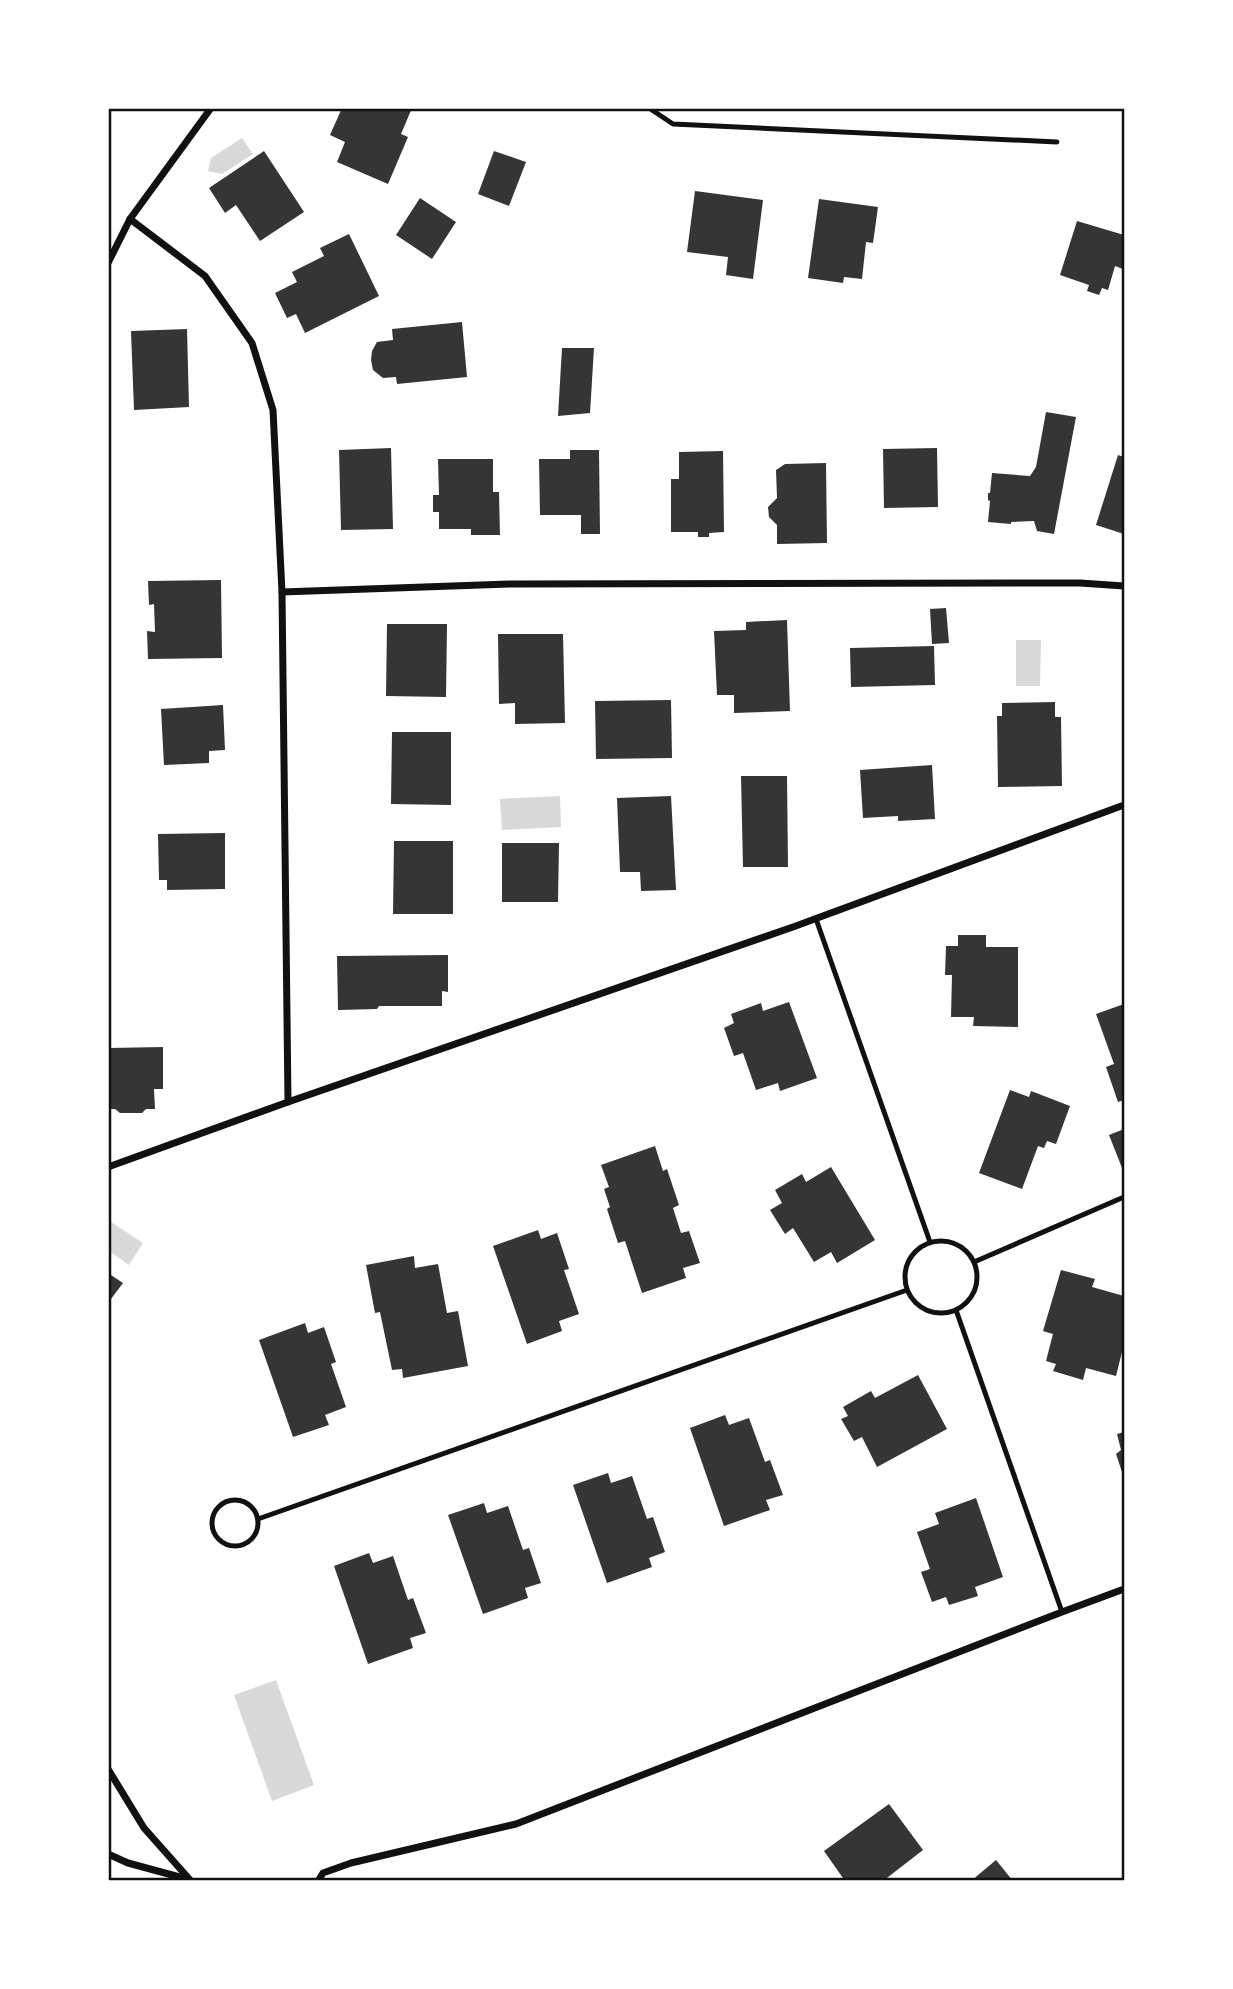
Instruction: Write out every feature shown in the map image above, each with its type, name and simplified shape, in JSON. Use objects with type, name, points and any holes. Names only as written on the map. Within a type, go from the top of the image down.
[{"type":"street","points":[[108,263],[130,219],[211,108]]},
{"type":"street","points":[[130,219],[205,276],[252,343],[273,410],[282,592],[289,1102]]},
{"type":"street","points":[[282,592],[523,583],[1080,583],[1125,586]]},
{"type":"street","points":[[108,1167],[816,919],[1125,805]]},
{"type":"street","points":[[318,1881],[323,1874],[351,1863],[516,1824],[1125,1589]]},
{"type":"street","points":[[108,1769],[144,1828],[189,1880]]},
{"type":"street","points":[[108,1854],[128,1863],[189,1880]]},
{"type":"lane","points":[[649,108],[673,124],[1057,142]]},
{"type":"lane","points":[[816,919],[930,1242]]},
{"type":"lane","points":[[974,1262],[1125,1197]]},
{"type":"lane","points":[[942,1240],[954,1243],[965,1249],[974,1262],[977,1270],[973,1293],[966,1303],[956,1310],[932,1313],[912,1300],[907,1290],[906,1266],[911,1255],[920,1247],[942,1240]]},
{"type":"lane","points":[[258,1519],[907,1290]]},
{"type":"lane","points":[[956,1310],[1062,1612]]},
{"type":"lane","points":[[236,1500],[250,1505],[258,1519],[258,1528],[250,1541],[237,1547],[229,1546],[217,1538],[212,1524],[216,1510],[228,1501],[236,1500]]},
{"type":"shaded area","points":[[242,138],[253,154],[222,174],[208,171],[211,158]]},
{"type":"shaded area","points":[[1016,640],[1041,640],[1040,686],[1016,686]]},
{"type":"shaded area","points":[[560,796],[561,827],[502,830],[500,799]]},
{"type":"shaded area","points":[[108,1220],[143,1243],[129,1265],[109,1251]]},
{"type":"shaded area","points":[[276,1680],[314,1785],[272,1801],[234,1695]]},
{"type":"building","points":[[342,108],[412,108],[401,134],[408,137],[388,184],[337,162],[345,142],[330,135]]},
{"type":"building","points":[[264,151],[304,212],[260,241],[236,205],[225,213],[209,188]]},
{"type":"building","points":[[494,151],[526,162],[509,206],[478,194]]},
{"type":"building","points":[[695,191],[763,200],[753,279],[726,275],[728,257],[687,252]]},
{"type":"building","points":[[420,198],[456,222],[432,259],[396,235]]},
{"type":"building","points":[[819,199],[878,207],[873,243],[866,242],[862,279],[844,277],[843,283],[808,278]]},
{"type":"building","points":[[1077,221],[1124,235],[1123,269],[1115,266],[1108,290],[1102,288],[1099,295],[1087,291],[1089,285],[1060,275]]},
{"type":"building","points":[[349,234],[379,296],[305,333],[296,314],[287,318],[275,293],[297,282],[292,272],[324,256],[320,248]]},
{"type":"building","points":[[462,322],[467,377],[397,384],[396,377],[383,378],[373,370],[372,351],[377,342],[393,340],[392,329]]},
{"type":"building","points":[[187,329],[189,407],[134,410],[131,331]]},
{"type":"building","points":[[562,348],[594,348],[590,413],[558,416]]},
{"type":"building","points":[[1046,412],[1076,417],[1054,534],[1037,531],[1034,521],[1011,524],[988,522],[988,493],[992,473],[1030,476],[1036,467]]},
{"type":"building","points":[[391,448],[393,529],[341,530],[339,450]]},
{"type":"building","points":[[937,448],[938,507],[884,508],[883,449]]},
{"type":"building","points":[[570,450],[599,450],[600,534],[581,534],[581,515],[540,515],[539,459],[570,459]]},
{"type":"building","points":[[723,451],[724,532],[698,537],[698,532],[671,532],[671,479],[679,479],[679,452]]},
{"type":"building","points":[[1118,455],[1124,457],[1124,534],[1096,525]]},
{"type":"building","points":[[438,459],[493,459],[493,492],[499,492],[500,535],[471,535],[471,529],[439,529],[439,512],[433,512],[433,495],[439,495]]},
{"type":"building","points":[[826,463],[827,543],[777,544],[777,525],[769,517],[768,507],[777,498],[776,470],[785,464]]},
{"type":"building","points":[[221,580],[222,658],[148,659],[147,631],[155,632],[154,604],[149,605],[148,581]]},
{"type":"building","points":[[946,608],[949,643],[932,644],[930,609]]},
{"type":"building","points":[[787,620],[790,711],[734,713],[734,695],[717,695],[714,631],[746,630],[746,622]]},
{"type":"building","points":[[387,624],[447,624],[446,697],[386,696]]},
{"type":"building","points":[[498,634],[563,634],[565,723],[515,724],[515,703],[499,704]]},
{"type":"building","points":[[934,646],[935,685],[851,687],[850,648]]},
{"type":"building","points":[[671,700],[672,758],[596,759],[595,701]]},
{"type":"building","points":[[1055,702],[1055,717],[1061,717],[1062,786],[998,787],[997,716],[1002,716],[1002,703]]},
{"type":"building","points":[[223,705],[225,750],[209,751],[209,763],[164,765],[161,709]]},
{"type":"building","points":[[392,732],[451,732],[451,805],[391,804]]},
{"type":"building","points":[[932,765],[935,819],[898,821],[898,816],[863,818],[860,770]]},
{"type":"building","points":[[741,776],[787,776],[788,867],[743,867]]},
{"type":"building","points":[[671,796],[676,890],[641,891],[640,872],[620,872],[617,798]]},
{"type":"building","points":[[225,833],[225,889],[167,890],[167,880],[159,880],[158,834]]},
{"type":"building","points":[[394,841],[453,841],[453,914],[393,914]]},
{"type":"building","points":[[502,843],[559,843],[558,902],[502,902]]},
{"type":"building","points":[[958,935],[986,935],[986,947],[1018,947],[1018,1027],[973,1026],[974,1017],[951,1017],[952,975],[945,975],[946,946],[958,946]]},
{"type":"building","points":[[448,955],[448,992],[442,991],[442,1006],[379,1006],[377,1009],[338,1010],[337,956]]},
{"type":"building","points":[[789,1002],[817,1078],[780,1091],[778,1083],[756,1090],[743,1053],[734,1056],[724,1028],[734,1023],[731,1014],[761,1003],[763,1011]]},
{"type":"building","points":[[1124,1004],[1124,1100],[1118,1102],[1106,1067],[1114,1064],[1096,1014]]},
{"type":"building","points":[[163,1047],[163,1089],[154,1089],[155,1109],[146,1109],[142,1113],[120,1113],[115,1109],[108,1109],[108,1048]]},
{"type":"building","points":[[1010,1090],[1029,1097],[1031,1091],[1070,1106],[1056,1144],[1047,1141],[1044,1148],[1038,1146],[1022,1189],[979,1173]]},
{"type":"building","points":[[1124,1129],[1124,1167],[1122,1168],[1109,1135]]},
{"type":"building","points":[[655,1146],[663,1171],[667,1169],[679,1205],[673,1208],[681,1233],[689,1231],[700,1263],[683,1268],[686,1278],[642,1293],[625,1241],[618,1243],[607,1209],[610,1207],[604,1189],[609,1187],[601,1165]]},
{"type":"building","points":[[831,1167],[875,1240],[837,1263],[831,1252],[814,1262],[793,1228],[785,1234],[770,1210],[782,1203],[775,1190],[802,1174],[806,1182]]},
{"type":"building","points":[[538,1230],[541,1239],[557,1233],[569,1269],[564,1270],[579,1314],[559,1321],[562,1331],[527,1344],[493,1246]]},
{"type":"building","points":[[414,1256],[415,1268],[438,1264],[447,1313],[458,1311],[468,1366],[403,1378],[402,1369],[392,1370],[380,1312],[375,1313],[366,1265]]},
{"type":"building","points":[[1061,1270],[1095,1279],[1092,1287],[1124,1296],[1124,1344],[1116,1376],[1086,1368],[1083,1380],[1053,1371],[1056,1364],[1046,1361],[1053,1334],[1043,1331]]},
{"type":"building","points":[[108,1273],[123,1283],[108,1303]]},
{"type":"building","points":[[305,1323],[308,1333],[324,1327],[336,1362],[331,1364],[346,1407],[325,1415],[329,1425],[293,1437],[259,1340]]},
{"type":"building","points":[[918,1375],[947,1429],[877,1467],[862,1437],[854,1441],[841,1419],[848,1416],[843,1407],[871,1391],[875,1398]]},
{"type":"building","points":[[725,1415],[729,1425],[749,1418],[765,1462],[770,1460],[783,1495],[766,1500],[770,1510],[724,1526],[690,1428]]},
{"type":"building","points":[[1124,1432],[1124,1478],[1116,1454],[1121,1450],[1117,1434]]},
{"type":"building","points":[[608,1473],[611,1483],[632,1476],[647,1519],[653,1517],[665,1552],[649,1558],[652,1567],[607,1583],[573,1485]]},
{"type":"building","points":[[976,1498],[1003,1577],[975,1587],[978,1596],[949,1605],[946,1597],[932,1602],[921,1572],[930,1569],[917,1532],[939,1524],[935,1513]]},
{"type":"building","points":[[484,1503],[487,1513],[508,1506],[523,1550],[529,1548],[541,1583],[525,1588],[528,1598],[483,1614],[448,1515]]},
{"type":"building","points":[[369,1553],[373,1563],[393,1556],[408,1600],[413,1598],[426,1633],[410,1638],[413,1648],[368,1664],[334,1566]]},
{"type":"building","points":[[889,1804],[923,1850],[883,1881],[845,1881],[824,1851]]},
{"type":"building","points":[[996,1860],[1013,1881],[971,1881]]}]
